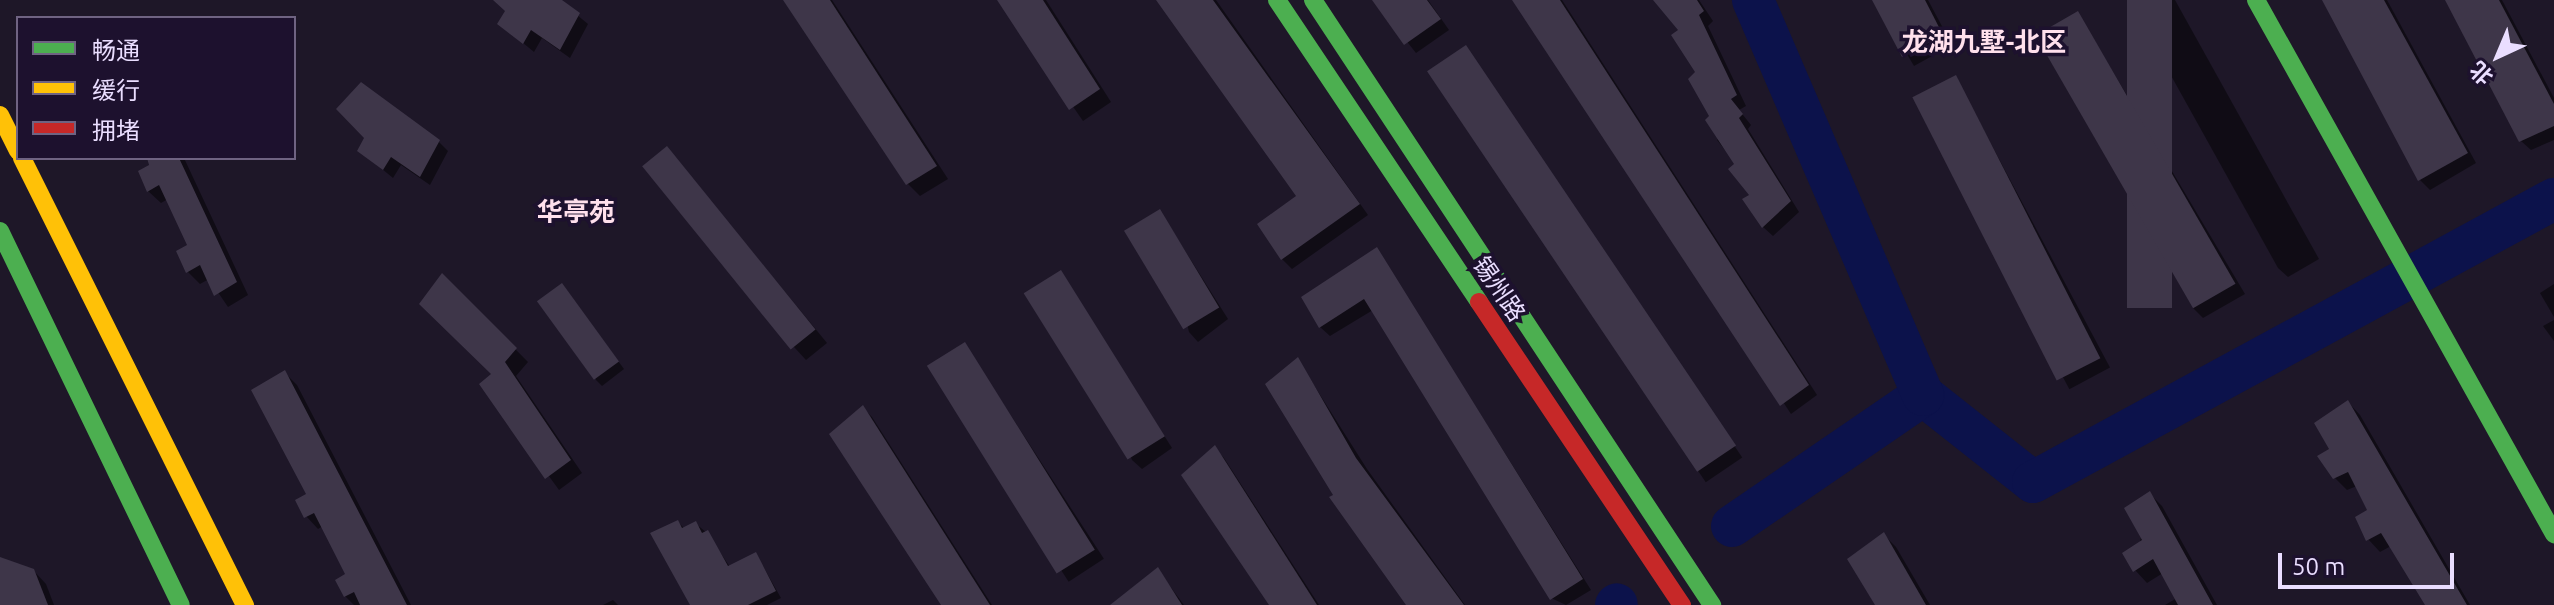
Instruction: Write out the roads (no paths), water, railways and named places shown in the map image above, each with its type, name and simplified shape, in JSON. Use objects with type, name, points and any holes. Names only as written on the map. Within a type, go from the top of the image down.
[{"type":"street","name":"锡州路","points":[[1277,0],[1682,605]]},
{"type":"street","name":"锡州路","points":[[1313,0],[1712,605]]},
{"type":"street","points":[[2256,0],[2554,534]]},
{"type":"street","points":[[0,115],[16,147]]},
{"type":"street","points":[[23,160],[245,605]]},
{"type":"street","points":[[0,231],[181,605]]},
{"type":"waterway","points":[[1732,526],[1923,395],[1753,0]]},
{"type":"waterway","points":[[1923,395],[2033,482],[2554,199]]},
{"type":"district","name":"龙湖九墅-北区","points":[[1984,42]]},
{"type":"district","name":"华亭苑","points":[[576,212]]}]
